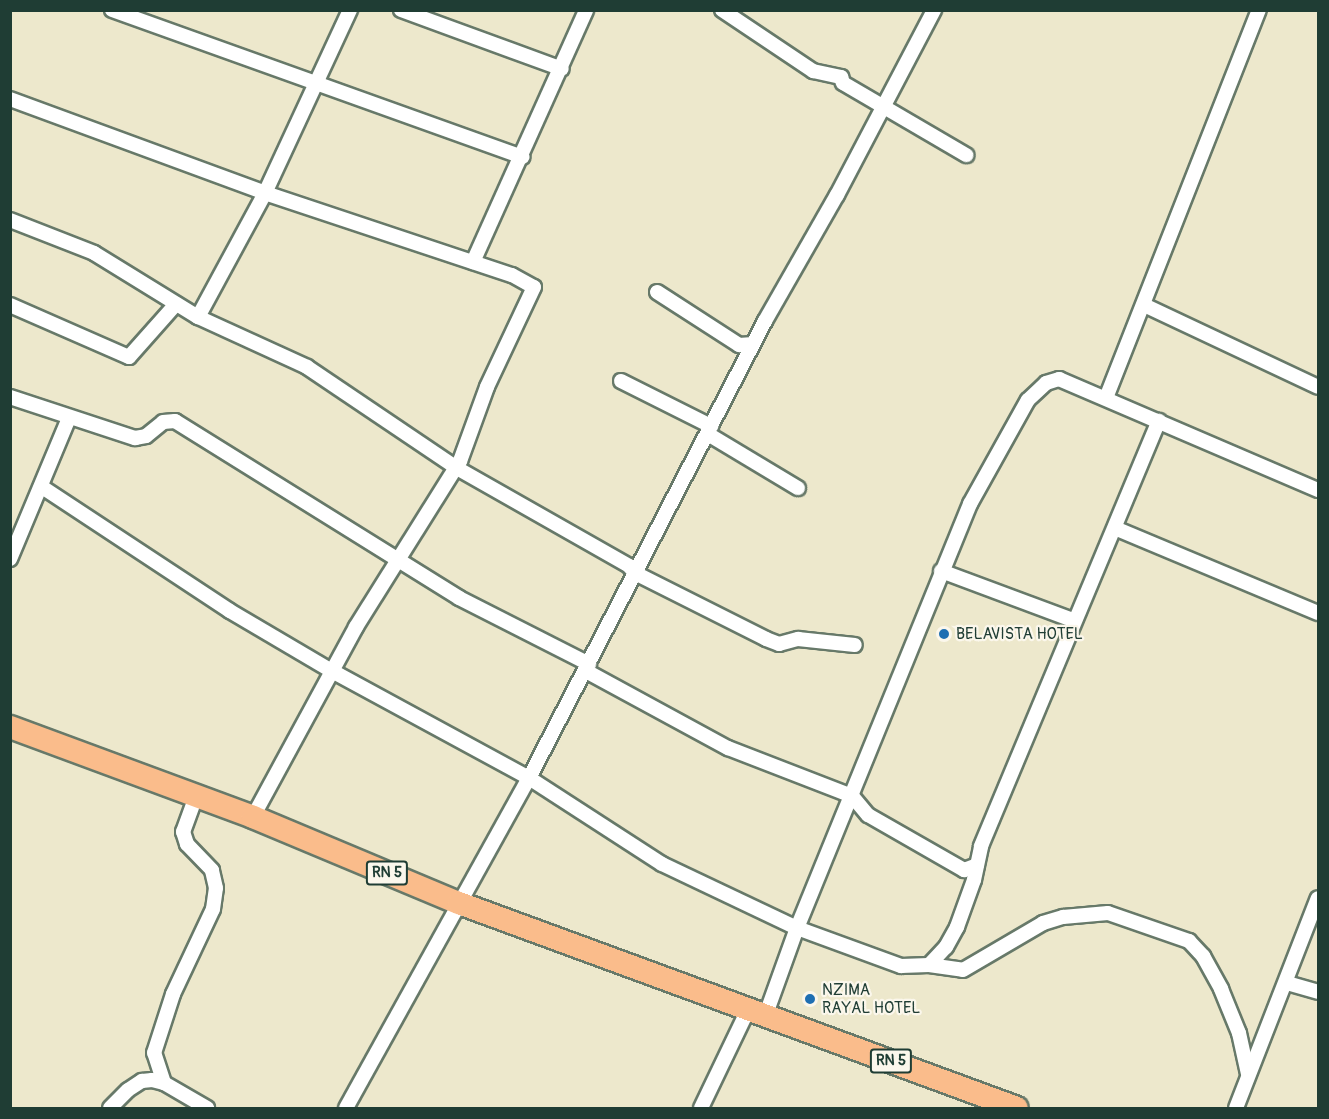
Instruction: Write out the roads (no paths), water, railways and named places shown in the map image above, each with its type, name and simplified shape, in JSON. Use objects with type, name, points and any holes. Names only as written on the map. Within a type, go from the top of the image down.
[{"type":"main road","name":"RN 5","points":[[10,727],[253,817],[459,903],[1017,1108]]},
{"type":"street","points":[[112,10],[523,157]]},
{"type":"street","points":[[198,317],[264,193],[350,10]]},
{"type":"street","points":[[401,10],[562,69]]},
{"type":"street","points":[[473,262],[523,157],[586,10]]},
{"type":"street","points":[[722,10],[813,71],[841,77],[843,83],[966,156]]},
{"type":"street","points":[[346,1108],[529,778],[753,344],[934,10]]},
{"type":"street","points":[[1106,398],[1259,10]]},
{"type":"street","points":[[10,99],[264,193],[512,275],[534,289],[502,354],[467,448],[332,671],[253,817]]},
{"type":"street","points":[[10,220],[94,253],[198,317],[307,367],[455,467],[629,566],[635,573],[772,642],[815,640],[855,645]]},
{"type":"street","points":[[657,292],[739,345],[753,344]]},
{"type":"street","points":[[10,305],[129,357],[176,304]]},
{"type":"street","points":[[1144,305],[1318,387]]},
{"type":"street","points":[[701,1108],[758,1011],[797,928],[970,504],[1028,400],[1046,383],[1059,379],[1318,490]]},
{"type":"street","points":[[621,381],[710,430],[798,488]]},
{"type":"street","points":[[10,396],[69,418],[135,438],[146,436],[163,422],[176,421],[459,598],[587,667],[728,748],[852,796],[868,815],[964,870],[973,885]]},
{"type":"street","points":[[10,559],[69,418]]},
{"type":"street","points":[[929,965],[946,947],[973,885],[981,846],[1073,620],[1117,529],[1159,421]]},
{"type":"street","points":[[42,487],[230,611],[332,671],[529,778],[662,864],[797,928],[901,966],[929,965],[963,970],[971,968],[1044,923],[1063,917],[1108,913],[1189,941],[1203,956],[1239,1033],[1248,1074]]},
{"type":"street","points":[[1117,529],[1318,613]]},
{"type":"street","points":[[941,571],[1073,620]]},
{"type":"street","points":[[110,1108],[142,1081],[173,994],[213,909],[216,888],[212,870],[187,843],[183,832],[196,797]]},
{"type":"street","points":[[838,829],[868,815]]},
{"type":"street","points":[[964,870],[977,865]]},
{"type":"street","points":[[1236,1108],[1287,983],[1318,898]]},
{"type":"street","points":[[1287,983],[1318,992]]},
{"type":"street","points":[[153,1053],[164,1083],[185,1103],[207,1108]]},
{"type":"street","points":[[142,1081],[164,1083]]},
{"type":"place","name":"BELAVISTA HOTEL","points":[[944,634]]},
{"type":"place","name":"NZIMA RAYAL HOTEL","points":[[810,999]]}]
